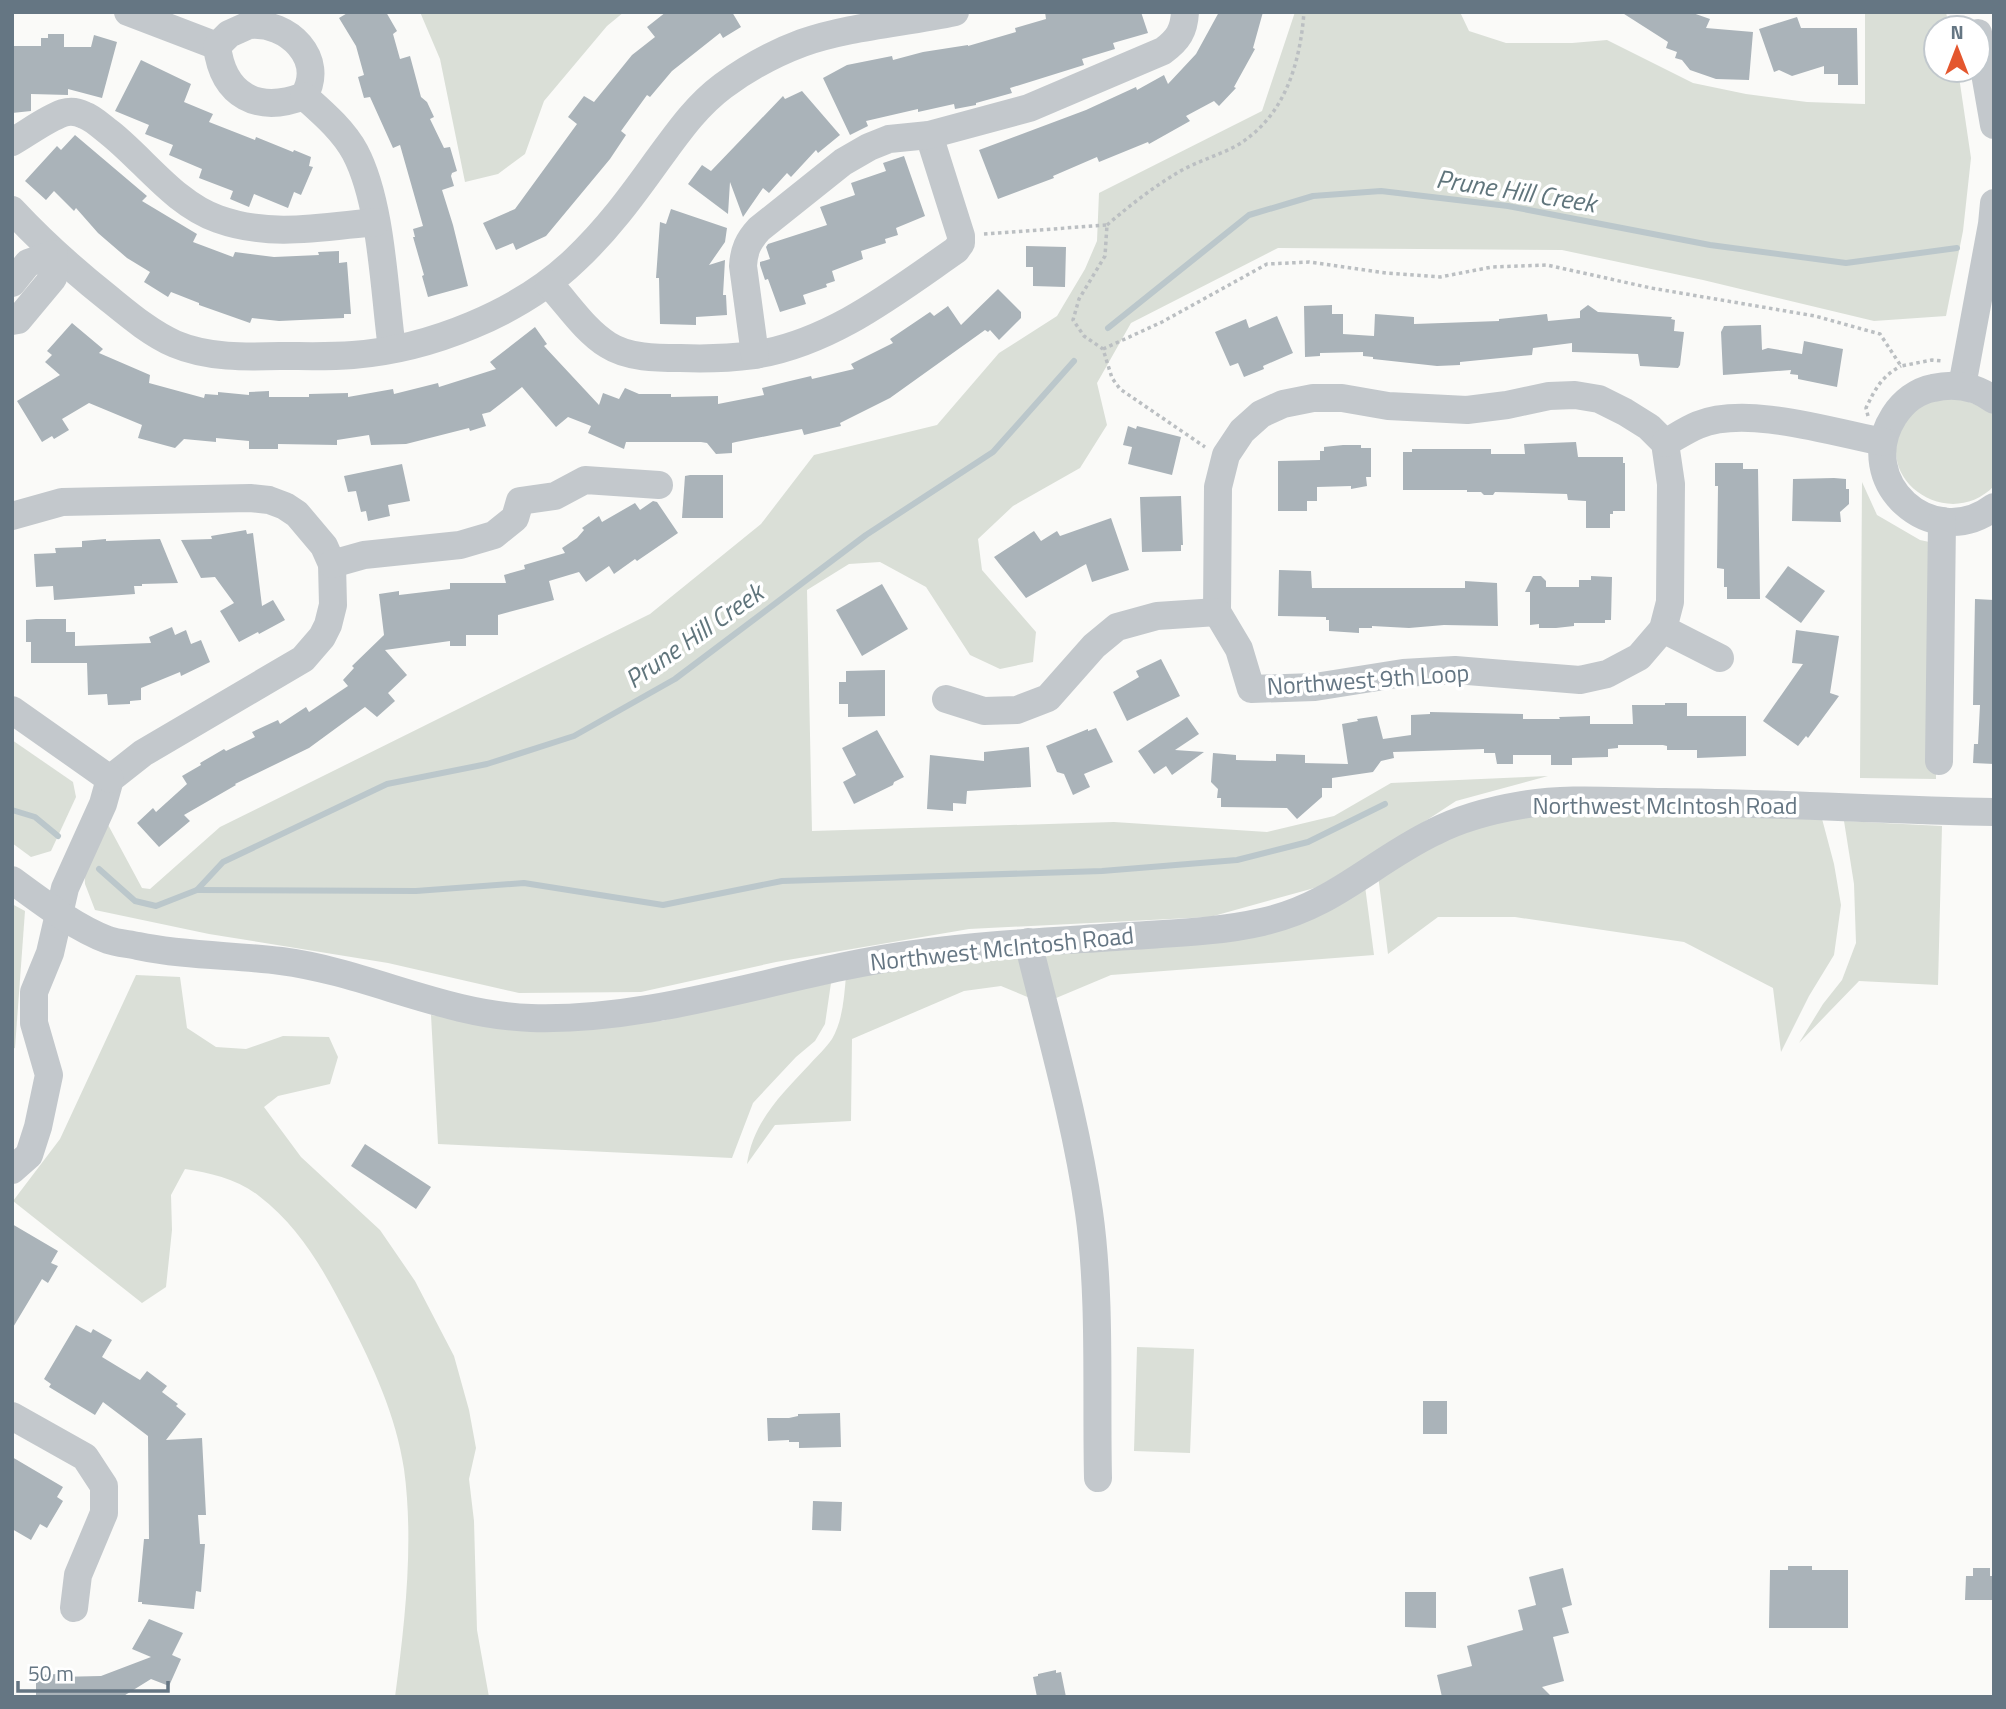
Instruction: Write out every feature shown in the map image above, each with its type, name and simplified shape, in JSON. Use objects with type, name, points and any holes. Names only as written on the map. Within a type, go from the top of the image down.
[{"type":"street","points":[[128,12],[218,46]]},
{"type":"street","points":[[12,210],[54,254],[147,328],[176,345],[244,357],[354,355],[392,349],[448,334],[493,316],[549,284],[599,237],[690,117],[724,85],[775,55],[802,43],[864,28],[955,12]]},
{"type":"street","points":[[755,355],[744,253],[749,240],[759,229],[843,162],[889,139],[929,135],[1030,108],[1163,51],[1181,34],[1185,12]]},
{"type":"street","points":[[249,25],[265,25],[286,33],[299,43],[310,64],[311,80],[304,96],[280,104],[262,103],[246,97],[230,82],[222,68],[218,46],[229,34],[249,25]]},
{"type":"street","points":[[1987,84],[1994,125]]},
{"type":"street","points":[[304,96],[328,117],[354,150],[365,173],[376,222],[392,349]]},
{"type":"street","points":[[12,142],[63,114],[73,112],[86,115],[126,146],[198,210],[218,219],[267,231],[293,232],[376,222]]},
{"type":"street","points":[[549,284],[592,333],[610,346],[633,354],[660,358],[755,355],[811,338],[858,317],[956,250],[961,243],[929,135]]},
{"type":"street","points":[[1994,203],[1965,374],[1978,390],[1994,400]]},
{"type":"street","points":[[12,283],[28,263],[54,254]]},
{"type":"street","points":[[12,321],[18,320],[53,278],[54,254]]},
{"type":"street","points":[[1965,374],[1911,397],[1898,410],[1888,425],[1883,442],[1883,462],[1888,481],[1899,499],[1914,512],[1933,520],[1953,523],[1973,519],[1993,510]]},
{"type":"street","points":[[946,699],[984,711],[1017,710],[1048,698],[1094,646],[1116,627],[1157,616],[1217,612],[1218,487],[1226,455],[1242,431],[1261,414],[1283,404],[1313,398],[1342,398],[1388,405],[1467,410],[1575,394],[1599,399],[1625,412],[1649,427],[1665,443],[1699,425],[1727,418],[1763,418],[1883,442]]},
{"type":"street","name":"Northwest 9th Loop","points":[[1217,612],[1238,649],[1251,689],[1315,687],[1403,673],[1455,670],[1580,680],[1607,674],[1639,657],[1663,629],[1670,602],[1671,484],[1665,443]]},
{"type":"street","points":[[332,564],[364,555],[460,545],[494,535],[515,519],[520,501],[555,496],[585,480],[659,485]]},
{"type":"street","points":[[12,516],[62,502],[250,498],[269,500],[297,514],[324,545],[332,564],[333,605],[322,637],[303,659],[143,753],[110,779],[103,804],[65,888],[50,953],[34,992],[34,1023],[49,1075],[29,1155],[12,1170]]},
{"type":"street","points":[[1939,761],[1942,521]]},
{"type":"street","points":[[1663,629],[1720,659]]},
{"type":"street","points":[[12,710],[110,779]]},
{"type":"street","name":"Northwest McIntosh Road","points":[[12,880],[58,914],[108,939],[167,952],[282,961],[331,970],[480,1013],[532,1018],[638,1010],[889,958],[1028,943],[1194,932],[1262,922],[1302,910],[1337,893],[1436,830],[1465,819],[1528,804],[1573,801],[1704,803],[1994,812]]},
{"type":"street","points":[[1028,943],[1075,1133],[1089,1214],[1095,1291],[1098,1478]]},
{"type":"street","points":[[12,1416],[85,1457],[104,1486],[104,1513],[78,1575],[74,1608]]},
{"type":"path","points":[[961,236],[1107,225],[1135,201],[1178,172],[1236,145],[1264,126],[1283,98],[1302,46],[1304,12]]},
{"type":"path","points":[[1107,225],[1105,256],[1079,299],[1073,320],[1084,336],[1103,349],[1112,379],[1120,389],[1210,450],[1226,455]]},
{"type":"path","points":[[1103,349],[1162,322],[1267,264],[1309,262],[1386,273],[1440,277],[1492,267],[1547,265],[1651,288],[1815,316],[1880,334],[1901,366],[1932,360],[1965,374]]},
{"type":"shaded area","points":[[420,12],[624,12],[607,26],[544,101],[525,154],[498,174],[465,182],[440,59]]},
{"type":"shaded area","points":[[1295,12],[1460,12],[1469,31],[1506,43],[1607,40],[1693,83],[1746,94],[1807,102],[1865,104],[1865,12],[1946,12],[1922,14],[1922,84],[1960,84],[1971,158],[1963,231],[1946,316],[1874,321],[1562,250],[1278,248],[1131,323],[1097,383],[1107,425],[1080,468],[1013,506],[978,539],[982,570],[1036,632],[1033,662],[1000,669],[970,655],[926,587],[880,562],[849,564],[807,590],[812,831],[1114,822],[1267,832],[1334,816],[1391,783],[1548,776],[1456,801],[1318,887],[1210,917],[969,929],[776,962],[641,992],[519,993],[388,963],[209,934],[95,910],[85,884],[84,868],[106,821],[142,888],[150,889],[220,827],[650,614],[761,524],[814,455],[937,425],[999,353],[1057,316],[1085,269],[1097,241],[1099,193],[1262,111]]},
{"type":"shaded area","points":[[1950,395],[1994,414],[1994,486],[1975,499],[1955,504],[1935,501],[1918,492],[1905,479],[1897,462],[1897,442],[1914,410],[1922,404]]},
{"type":"shaded area","points":[[1862,482],[1877,515],[1920,540],[1934,543],[1936,779],[1860,778]]},
{"type":"shaded area","points":[[12,740],[73,782],[76,797],[51,851],[31,857],[12,843]]},
{"type":"shaded area","points":[[1564,811],[1821,815],[1841,905],[1834,955],[1809,996],[1781,1052],[1773,988],[1684,942],[1515,917],[1438,917],[1388,954],[1378,875],[1419,849],[1501,816]]},
{"type":"shaded area","points":[[1844,821],[1942,826],[1938,985],[1859,981],[1799,1043],[1823,1004],[1842,980],[1856,943],[1854,884]]},
{"type":"shaded area","points":[[1365,886],[1374,955],[1111,975],[1049,1001],[1035,949],[1118,944]]},
{"type":"shaded area","points":[[12,904],[25,911],[15,1048],[12,1049]]},
{"type":"shaded area","points":[[1024,949],[1037,1001],[1001,986],[964,991],[852,1039],[851,1121],[775,1125],[747,1164],[755,1134],[770,1109],[836,1032],[844,1000],[846,976]]},
{"type":"shaded area","points":[[136,975],[180,977],[187,1028],[216,1047],[246,1049],[283,1036],[329,1037],[338,1057],[330,1084],[278,1096],[264,1107],[301,1157],[380,1230],[415,1281],[454,1356],[476,1448],[469,1479],[474,1521],[477,1630],[489,1697],[395,1697],[405,1611],[408,1554],[407,1497],[400,1449],[367,1355],[321,1269],[288,1223],[259,1196],[242,1185],[185,1169],[171,1195],[172,1230],[166,1287],[142,1303],[13,1201],[60,1139]]},
{"type":"shaded area","points":[[831,983],[825,1024],[815,1041],[796,1057],[753,1103],[732,1158],[438,1144],[431,1015],[485,1023],[662,1021],[702,1009]]},
{"type":"shaded area","points":[[1137,1347],[1194,1349],[1190,1453],[1134,1451]]},
{"type":"building","points":[[349,12],[386,12],[397,31],[393,34],[400,59],[410,56],[421,97],[427,102],[434,117],[430,119],[444,148],[450,147],[457,171],[451,176],[454,186],[442,190],[468,286],[428,297],[413,237],[413,229],[423,226],[400,145],[393,148],[370,97],[364,98],[358,77],[364,75],[356,46],[339,18]]},
{"type":"building","points":[[666,12],[732,12],[741,27],[723,38],[720,33],[672,71],[650,97],[647,95],[621,131],[626,135],[610,159],[546,236],[516,250],[513,243],[496,250],[483,223],[515,209],[577,124],[568,117],[584,96],[594,102],[632,55],[655,37],[647,27]]},
{"type":"building","points":[[1045,12],[1141,12],[1148,33],[1113,43],[1115,49],[1082,59],[1084,65],[1010,88],[1012,93],[976,105],[955,109],[954,104],[918,112],[918,109],[866,121],[868,126],[850,135],[823,78],[847,65],[892,56],[893,60],[923,52],[968,46],[1016,32],[1015,28],[1046,19]]},
{"type":"building","points":[[1219,12],[1263,12],[1253,48],[1255,49],[1234,87],[1236,88],[1219,106],[1214,101],[1186,116],[1190,121],[1149,144],[1148,142],[1099,162],[1097,157],[1053,176],[1054,178],[998,199],[979,150],[1086,110],[1136,87],[1137,90],[1164,75],[1168,84],[1196,54]]},
{"type":"building","points":[[1621,12],[1690,12],[1710,19],[1706,28],[1753,32],[1749,80],[1716,79],[1690,70],[1682,60],[1675,58],[1677,52],[1666,48],[1668,42]]},
{"type":"building","points":[[1797,17],[1801,28],[1857,28],[1858,85],[1838,85],[1838,74],[1824,74],[1824,66],[1792,76],[1779,70],[1774,72],[1759,29]]},
{"type":"building","points":[[48,34],[64,34],[64,47],[91,47],[94,35],[117,42],[102,98],[68,89],[68,95],[31,94],[31,111],[12,113],[12,46],[41,46],[41,38],[48,38]]},
{"type":"building","points":[[141,60],[191,84],[184,102],[213,114],[209,122],[311,157],[309,166],[313,167],[301,195],[294,192],[288,208],[254,194],[249,207],[230,199],[233,191],[199,178],[202,169],[169,155],[173,145],[145,134],[149,125],[115,111]]},
{"type":"building","points":[[802,91],[840,135],[818,153],[816,150],[791,177],[787,173],[769,193],[763,188],[743,217],[730,182],[728,214],[688,184],[702,165],[711,171],[783,96],[785,99]]},
{"type":"building","points":[[75,135],[147,196],[142,201],[197,234],[193,242],[233,257],[235,252],[274,257],[319,255],[318,252],[339,251],[339,263],[347,262],[351,314],[344,314],[344,318],[279,321],[252,318],[250,323],[171,292],[168,297],[144,282],[150,272],[127,258],[98,233],[76,208],[74,211],[54,191],[46,200],[25,181],[57,146],[61,150]]},
{"type":"building","points":[[904,156],[925,216],[896,228],[898,235],[885,239],[886,243],[861,251],[863,259],[832,271],[835,281],[826,284],[827,287],[803,295],[806,304],[780,312],[760,265],[760,262],[770,259],[766,247],[768,244],[827,225],[820,207],[855,195],[851,183],[886,171],[883,163]]},
{"type":"building","points":[[671,209],[727,228],[725,242],[709,265],[725,260],[723,295],[726,295],[727,315],[696,317],[696,325],[660,324],[659,278],[656,278],[660,222],[666,224]]},
{"type":"building","points":[[1026,246],[1066,247],[1065,287],[1033,286],[1033,267],[1026,267]]},
{"type":"building","points":[[998,289],[1021,312],[1021,318],[999,340],[990,330],[985,330],[890,398],[840,423],[841,426],[804,435],[802,429],[736,442],[732,443],[732,453],[716,454],[707,443],[701,442],[626,442],[624,449],[588,433],[591,426],[568,417],[556,427],[522,387],[490,412],[482,414],[486,426],[470,431],[469,428],[406,444],[371,445],[369,435],[337,440],[337,445],[278,444],[278,449],[249,449],[249,441],[216,438],[216,442],[184,439],[175,448],[138,438],[142,425],[89,403],[62,419],[69,430],[54,439],[52,436],[42,442],[17,401],[60,375],[45,362],[52,355],[47,351],[72,323],[103,349],[99,353],[150,375],[149,383],[204,398],[205,394],[218,395],[218,392],[249,395],[249,392],[269,391],[269,397],[348,393],[348,397],[393,389],[394,394],[438,383],[439,387],[496,369],[490,362],[535,327],[547,344],[544,346],[599,405],[603,393],[619,399],[625,388],[639,394],[671,394],[671,397],[718,396],[718,404],[764,395],[762,388],[854,369],[851,364],[893,343],[890,339],[930,312],[934,316],[948,306],[961,325]]},
{"type":"building","points":[[1332,305],[1332,314],[1343,314],[1343,334],[1374,336],[1375,314],[1414,317],[1414,324],[1499,321],[1547,314],[1548,321],[1580,318],[1580,311],[1588,305],[1598,312],[1672,317],[1671,319],[1675,320],[1674,331],[1684,332],[1680,365],[1678,368],[1640,366],[1638,354],[1572,352],[1572,343],[1533,348],[1532,355],[1460,362],[1460,365],[1437,366],[1373,359],[1363,356],[1363,352],[1320,353],[1320,356],[1305,357],[1304,306]]},
{"type":"building","points":[[1277,316],[1293,353],[1244,377],[1238,363],[1230,366],[1215,332],[1246,319],[1249,328]]},
{"type":"building","points":[[1761,325],[1762,350],[1768,348],[1802,354],[1804,341],[1843,349],[1837,387],[1798,379],[1798,375],[1790,374],[1791,370],[1723,375],[1721,332],[1724,326]]},
{"type":"building","points":[[1128,426],[1181,437],[1172,475],[1128,464],[1132,447],[1123,445]]},
{"type":"building","points":[[1576,442],[1578,457],[1623,457],[1625,511],[1613,511],[1613,514],[1610,514],[1610,528],[1586,528],[1586,501],[1568,500],[1567,494],[1495,492],[1493,495],[1484,495],[1467,490],[1403,490],[1403,452],[1412,452],[1412,449],[1491,449],[1491,454],[1525,454],[1524,444]]},
{"type":"building","points":[[1343,445],[1371,448],[1371,477],[1366,477],[1367,486],[1351,489],[1351,486],[1317,487],[1317,501],[1307,501],[1307,511],[1278,511],[1278,461],[1320,460],[1320,451],[1324,451],[1324,447]]},
{"type":"building","points":[[1715,463],[1743,463],[1743,469],[1758,469],[1760,599],[1727,599],[1724,569],[1717,568],[1718,486],[1715,486]]},
{"type":"building","points":[[402,464],[410,501],[388,505],[390,516],[368,521],[366,511],[361,512],[356,491],[348,492],[344,476]]},
{"type":"building","points":[[723,475],[723,518],[682,518],[685,476]]},
{"type":"building","points":[[1793,479],[1846,479],[1846,489],[1849,489],[1849,504],[1840,512],[1841,522],[1792,521]]},
{"type":"building","points":[[1181,496],[1181,551],[1142,552],[1140,497]]},
{"type":"building","points":[[653,501],[657,502],[678,533],[637,561],[635,559],[614,574],[609,566],[586,582],[579,572],[549,581],[554,600],[498,615],[498,635],[466,635],[466,646],[450,646],[450,641],[385,650],[407,675],[388,693],[395,701],[377,717],[365,707],[309,748],[235,784],[184,815],[190,821],[159,847],[137,823],[153,808],[156,812],[187,784],[182,776],[201,765],[200,763],[224,749],[226,751],[255,737],[252,732],[278,720],[280,724],[306,707],[309,712],[348,686],[343,680],[354,668],[352,666],[384,635],[379,594],[399,591],[399,595],[450,589],[450,583],[506,583],[504,575],[525,569],[524,565],[565,553],[562,548],[577,538],[584,530],[582,528],[599,516],[602,522],[635,503],[640,510]]},
{"type":"building","points":[[1111,518],[1129,570],[1092,582],[1086,564],[1026,598],[994,557],[1034,531],[1041,541],[1057,531],[1060,536]]},
{"type":"building","points":[[246,530],[247,534],[253,533],[262,606],[273,600],[285,620],[239,642],[220,611],[234,603],[215,577],[201,578],[181,540],[212,539],[211,536]]},
{"type":"building","points":[[160,539],[178,583],[134,586],[135,594],[54,600],[53,586],[36,587],[34,554],[56,553],[55,548],[82,547],[82,541]]},
{"type":"building","points":[[1788,566],[1825,591],[1801,623],[1765,597]]},
{"type":"building","points":[[1279,570],[1311,571],[1312,588],[1465,588],[1465,581],[1497,583],[1498,626],[1372,626],[1359,628],[1359,633],[1329,631],[1329,620],[1326,620],[1326,617],[1278,616]]},
{"type":"building","points":[[1533,576],[1541,576],[1546,581],[1546,587],[1579,587],[1579,580],[1591,580],[1591,576],[1612,577],[1611,620],[1605,620],[1605,623],[1574,623],[1574,626],[1556,628],[1530,625],[1530,592],[1525,592]]},
{"type":"building","points":[[882,584],[908,629],[862,656],[836,610]]},
{"type":"building","points":[[1975,599],[1994,600],[1994,764],[1973,763],[1974,744],[1978,744],[1980,705],[1973,705]]},
{"type":"building","points":[[66,619],[66,632],[75,632],[75,646],[151,643],[149,637],[172,627],[175,635],[186,630],[191,644],[201,640],[210,662],[181,676],[180,672],[141,688],[141,700],[130,701],[130,704],[108,705],[107,694],[88,695],[87,663],[31,663],[31,642],[26,642],[26,620]]},
{"type":"building","points":[[1796,630],[1839,636],[1830,693],[1839,696],[1808,738],[1806,736],[1798,746],[1763,721],[1803,664],[1792,663]]},
{"type":"building","points":[[1161,659],[1180,696],[1127,721],[1113,692],[1139,677],[1136,671]]},
{"type":"building","points":[[885,670],[885,716],[848,717],[848,704],[839,704],[839,682],[846,682],[846,671]]},
{"type":"building","points":[[1687,703],[1687,716],[1746,716],[1746,756],[1697,758],[1697,750],[1667,750],[1667,746],[1663,745],[1618,745],[1618,748],[1608,749],[1608,757],[1572,758],[1572,765],[1551,765],[1551,755],[1513,755],[1513,764],[1497,764],[1495,753],[1484,753],[1484,749],[1393,752],[1394,758],[1381,761],[1373,772],[1332,778],[1332,788],[1322,788],[1322,797],[1297,819],[1287,808],[1221,807],[1221,798],[1217,798],[1218,789],[1211,782],[1213,753],[1236,755],[1236,760],[1276,761],[1276,754],[1305,755],[1305,763],[1348,764],[1342,724],[1358,721],[1357,719],[1377,716],[1383,739],[1411,735],[1411,715],[1430,712],[1523,714],[1523,719],[1590,716],[1590,724],[1633,724],[1632,705]]},
{"type":"building","points":[[1187,717],[1199,734],[1175,750],[1204,752],[1172,775],[1166,766],[1154,774],[1138,751]]},
{"type":"building","points":[[1096,728],[1113,762],[1084,774],[1090,787],[1073,795],[1064,774],[1057,772],[1046,746]]},
{"type":"building","points":[[877,730],[904,777],[854,804],[843,782],[856,775],[842,748]]},
{"type":"building","points":[[1029,747],[1031,787],[967,791],[966,804],[953,803],[953,811],[927,809],[930,755],[984,761],[984,752]]},
{"type":"building","points":[[365,1144],[431,1187],[416,1209],[351,1166]]},
{"type":"building","points":[[12,1224],[58,1251],[51,1263],[58,1266],[48,1283],[42,1279],[12,1329]]},
{"type":"building","points":[[76,1325],[91,1333],[93,1329],[112,1340],[102,1357],[140,1380],[147,1371],[167,1386],[162,1392],[186,1414],[166,1440],[202,1438],[206,1515],[198,1515],[200,1544],[205,1544],[201,1592],[196,1591],[194,1609],[138,1602],[144,1539],[149,1539],[148,1436],[103,1402],[95,1415],[49,1387],[51,1384],[44,1379]]},
{"type":"building","points":[[1423,1401],[1447,1401],[1447,1434],[1423,1434]]},
{"type":"building","points":[[840,1413],[841,1447],[799,1448],[799,1442],[768,1441],[767,1418]]},
{"type":"building","points":[[12,1457],[63,1487],[57,1497],[63,1501],[47,1528],[40,1524],[31,1540],[12,1529]]},
{"type":"building","points":[[813,1501],[842,1502],[841,1531],[812,1530]]},
{"type":"building","points":[[1788,1566],[1812,1566],[1812,1570],[1848,1570],[1848,1628],[1769,1628],[1770,1570],[1788,1570]]},
{"type":"building","points":[[1563,1568],[1572,1605],[1562,1608],[1569,1633],[1553,1637],[1564,1681],[1542,1687],[1552,1697],[1442,1697],[1437,1675],[1472,1666],[1467,1646],[1523,1630],[1518,1610],[1536,1605],[1529,1577]]},
{"type":"building","points":[[1973,1568],[1990,1568],[1990,1576],[1994,1576],[1994,1600],[1965,1600],[1966,1576],[1973,1576]]},
{"type":"building","points":[[1405,1592],[1436,1592],[1436,1628],[1405,1627]]},
{"type":"building","points":[[149,1619],[183,1633],[172,1655],[181,1659],[169,1686],[151,1679],[122,1697],[36,1697],[36,1675],[101,1676],[151,1657],[132,1649]]},
{"type":"building","points":[[1056,1670],[1056,1673],[1061,1672],[1066,1697],[1037,1697],[1033,1677]]},
{"type":"waterway","name":"Prune Hill Creek","points":[[1108,328],[1249,215],[1313,196],[1381,191],[1508,206],[1710,245],[1846,263],[1957,248]]},
{"type":"waterway","name":"Prune Hill Creek","points":[[99,869],[135,901],[156,906],[197,890],[223,862],[387,784],[487,764],[574,736],[675,679],[866,535],[993,452],[1074,361]]},
{"type":"waterway","points":[[197,890],[416,891],[524,883],[663,905],[782,881],[1102,871],[1237,860],[1308,842],[1385,804]]},
{"type":"waterway","name":"Prune Hill Creek","points":[[12,810],[35,817],[58,836]]}]
